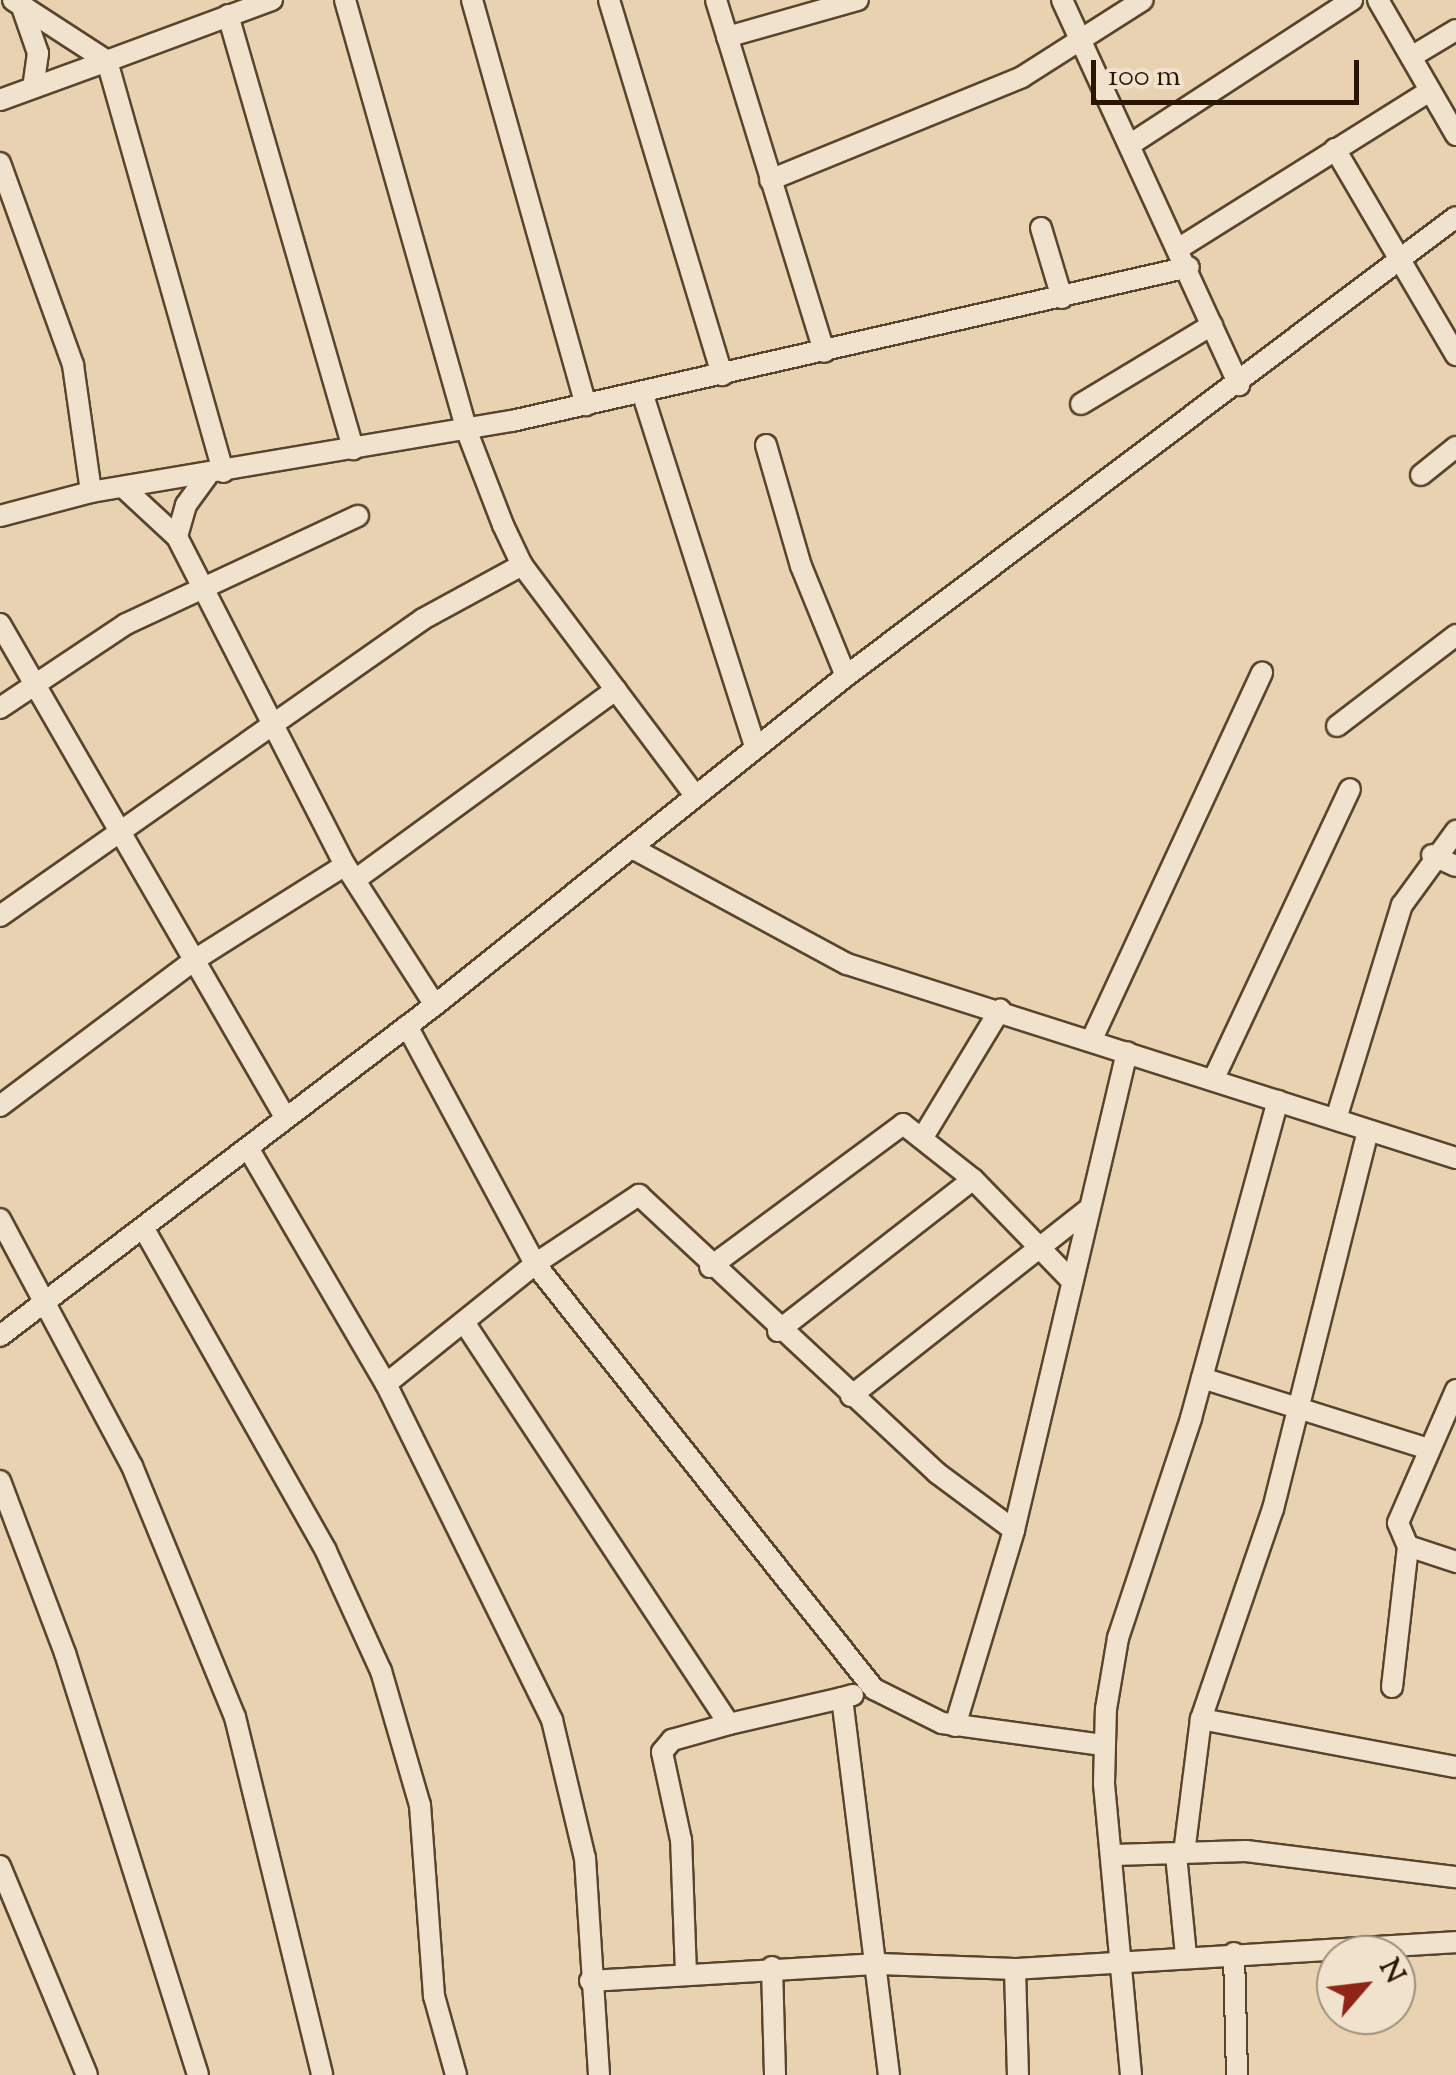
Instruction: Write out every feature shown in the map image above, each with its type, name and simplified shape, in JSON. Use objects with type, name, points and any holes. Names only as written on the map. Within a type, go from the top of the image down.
[{"type":"street","points":[[0,100],[34,82],[106,61],[272,0]]},
{"type":"street","points":[[345,0],[466,429],[522,565],[695,795]]},
{"type":"street","points":[[472,0],[586,405]]},
{"type":"street","points":[[609,0],[722,375]]},
{"type":"street","points":[[716,0],[824,352]]},
{"type":"street","points":[[726,37],[858,0]]},
{"type":"street","points":[[1062,0],[1185,257],[1239,385]]},
{"type":"street","points":[[770,180],[952,110],[1083,44],[1144,0]]},
{"type":"street","points":[[1131,144],[1352,0]]},
{"type":"street","points":[[1378,0],[1456,135]]},
{"type":"street","points":[[18,5],[106,61],[215,474]]},
{"type":"street","points":[[18,5],[38,53],[34,82]]},
{"type":"street","points":[[228,15],[353,449]]},
{"type":"street","points":[[1412,58],[1456,30]]},
{"type":"street","points":[[0,516],[91,492],[215,474],[586,405],[1062,298],[1185,257],[1335,149],[1430,91]]},
{"type":"street","points":[[1335,149],[1456,355]]},
{"type":"street","points":[[0,163],[80,392],[91,492]]},
{"type":"street","points":[[0,1336],[435,1005],[846,676],[1239,385],[1456,216]]},
{"type":"street","points":[[1041,228],[1062,298]]},
{"type":"street","points":[[1081,404],[1212,325]]},
{"type":"street","points":[[642,392],[755,746]]},
{"type":"street","points":[[766,445],[801,566],[846,676]]},
{"type":"street","points":[[1420,475],[1456,447]]},
{"type":"street","points":[[178,537],[186,506],[215,474]]},
{"type":"street","points":[[124,488],[178,537],[268,724],[350,872],[435,1005]]},
{"type":"street","points":[[0,708],[31,684],[199,586],[358,516]]},
{"type":"street","points":[[0,916],[117,826],[447,603],[522,565]]},
{"type":"street","points":[[0,624],[31,684],[196,959],[285,1117]]},
{"type":"street","points":[[1337,726],[1456,635]]},
{"type":"street","points":[[1092,1039],[1262,672]]},
{"type":"street","points":[[0,1106],[196,959],[350,872],[616,690]]},
{"type":"street","points":[[1214,1078],[1350,789]]},
{"type":"street","points":[[1336,1119],[1402,905],[1432,856],[1456,831]]},
{"type":"street","points":[[634,849],[822,953],[1456,1158]]},
{"type":"street","points":[[1432,856],[1456,866]]},
{"type":"street","points":[[923,1137],[1000,1010]]},
{"type":"street","points":[[407,1026],[535,1264],[874,1689],[917,1716],[955,1726],[1103,1745]]},
{"type":"street","points":[[955,1726],[1014,1530],[1086,1211],[1127,1052]]},
{"type":"street","points":[[1131,2075],[1103,1745],[1118,1638],[1202,1378],[1278,1102]]},
{"type":"street","points":[[710,1266],[892,1127],[903,1124],[973,1180],[1072,1281]]},
{"type":"street","points":[[1186,1956],[1180,1854],[1201,1719],[1297,1412],[1368,1131]]},
{"type":"street","points":[[248,1148],[386,1384],[552,1720],[585,1858],[599,2075]]},
{"type":"street","points":[[778,1331],[973,1180]]},
{"type":"street","points":[[386,1384],[535,1264],[638,1195],[778,1331],[1014,1530]]},
{"type":"street","points":[[851,1396],[1086,1211]]},
{"type":"street","points":[[0,1219],[132,1466],[242,1735],[322,2075]]},
{"type":"street","points":[[144,1229],[326,1551],[381,1671],[420,1805],[434,1996],[456,2075]]},
{"type":"street","points":[[464,1322],[729,1724]]},
{"type":"street","points":[[1202,1378],[1297,1412],[1426,1448]]},
{"type":"street","points":[[1392,1687],[1408,1546],[1398,1516],[1456,1390]]},
{"type":"street","points":[[0,1481],[65,1653],[198,2075]]},
{"type":"street","points":[[1408,1546],[1456,1562]]},
{"type":"street","points":[[686,1974],[681,1840],[662,1752],[672,1740],[874,1689]]},
{"type":"street","points":[[842,1698],[879,1964],[889,2075]]},
{"type":"street","points":[[1201,1719],[1456,1767]]},
{"type":"street","points":[[1114,1855],[1278,1853],[1456,1877]]},
{"type":"street","points":[[0,1866],[86,2075]]},
{"type":"street","points":[[590,1980],[879,1964],[1015,1969],[1123,1959],[1456,1942]]},
{"type":"street","points":[[1234,1953],[1237,2075]]},
{"type":"street","points":[[772,1968],[775,2075]]},
{"type":"street","points":[[1015,1969],[1018,2075]]}]
